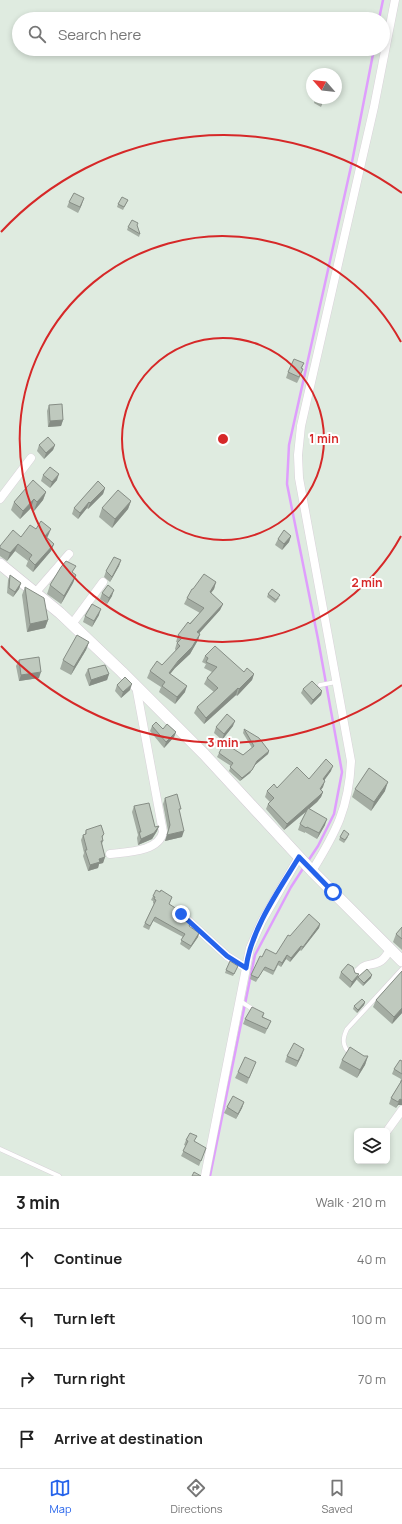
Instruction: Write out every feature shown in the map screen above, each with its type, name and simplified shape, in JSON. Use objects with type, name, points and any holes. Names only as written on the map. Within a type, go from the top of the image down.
[{"type":"street","points":[[390,25],[395,0]]},
{"type":"street","points":[[312,871],[324,852],[341,819],[349,786],[351,766],[350,753],[299,478],[299,443],[301,426],[374,107],[384,56]]},
{"type":"street","points":[[0,499],[31,458]]},
{"type":"street","points":[[36,592],[69,554]]},
{"type":"street","points":[[0,564],[36,592],[72,624],[136,686],[204,754],[312,871],[402,961]]},
{"type":"street","points":[[72,624],[103,582]]},
{"type":"street","points":[[110,854],[138,851],[147,848],[160,839],[163,832],[136,686]]},
{"type":"street","points":[[205,1176],[250,948],[262,921],[299,857]]},
{"type":"street","points":[[181,914],[227,956],[246,968]]},
{"type":"street","points":[[356,974],[364,966],[382,960],[390,950]]},
{"type":"street","points":[[389,1128],[402,1110]]},
{"type":"lane","points":[[320,686],[337,682]]},
{"type":"lane","points":[[355,1057],[344,1047],[344,1035],[347,1029],[402,970]]},
{"type":"lane","points":[[239,1001],[259,1013]]},
{"type":"lane","points":[[0,1149],[59,1176]]},
{"type":"building","points":[[74,193],[84,198],[80,207],[69,202]]},
{"type":"building","points":[[122,197],[128,200],[124,207],[118,204]]},
{"type":"building","points":[[132,220],[138,223],[137,225],[140,234],[128,227]]},
{"type":"building","points":[[294,359],[304,363],[299,377],[288,372]]},
{"type":"building","points":[[62,404],[63,420],[50,421],[49,405]]},
{"type":"building","points":[[48,437],[55,445],[46,453],[39,445]]},
{"type":"building","points":[[50,467],[59,474],[52,482],[43,475]]},
{"type":"building","points":[[33,480],[46,492],[37,502],[34,499],[23,511],[14,502]]},
{"type":"building","points":[[98,481],[105,488],[90,503],[89,502],[80,513],[74,508]]},
{"type":"building","points":[[118,490],[131,501],[115,519],[102,508]]},
{"type":"building","points":[[41,521],[51,529],[45,536],[54,544],[35,565],[29,559],[32,555],[18,544],[10,553],[0,548],[13,530],[21,537],[30,525],[36,529]]},
{"type":"building","points":[[284,530],[291,536],[284,544],[278,539]]},
{"type":"building","points":[[114,557],[121,560],[112,577],[106,571]]},
{"type":"building","points":[[66,561],[76,566],[72,572],[76,575],[64,596],[50,585]]},
{"type":"building","points":[[204,574],[216,582],[210,592],[223,604],[197,632],[200,634],[192,647],[178,661],[169,673],[187,686],[177,697],[162,686],[165,682],[150,671],[157,661],[162,665],[180,646],[177,643],[182,638],[178,635],[188,622],[190,624],[204,608],[187,598]]},
{"type":"building","points":[[10,575],[21,583],[15,592],[9,588]]},
{"type":"building","points":[[108,585],[114,590],[109,598],[102,593]]},
{"type":"building","points":[[25,587],[44,598],[48,620],[30,624]]},
{"type":"building","points":[[272,589],[280,595],[276,600],[268,594]]},
{"type":"building","points":[[92,604],[101,609],[94,621],[85,616]]},
{"type":"building","points":[[77,635],[89,642],[74,667],[63,660]]},
{"type":"building","points":[[215,646],[244,672],[247,668],[254,674],[206,718],[197,707],[218,688],[207,678],[217,667],[206,662],[208,658],[205,656]]},
{"type":"building","points":[[39,657],[41,672],[21,675],[19,660]]},
{"type":"building","points":[[105,665],[109,674],[91,680],[88,669]]},
{"type":"building","points":[[125,677],[132,684],[123,692],[117,685]]},
{"type":"building","points":[[312,681],[322,691],[313,700],[303,689]]},
{"type":"building","points":[[227,714],[235,721],[224,734],[216,727]]},
{"type":"building","points":[[156,722],[163,729],[167,724],[176,732],[166,742],[152,726]]},
{"type":"building","points":[[244,729],[259,738],[269,751],[257,761],[252,770],[242,778],[230,767],[233,763],[219,753],[226,740],[234,745],[232,748],[243,755],[254,746]]},
{"type":"building","points":[[326,759],[333,766],[323,779],[325,781],[320,789],[323,792],[287,824],[268,804],[274,798],[267,791],[274,784],[277,788],[297,767],[309,779]]},
{"type":"building","points":[[369,768],[388,782],[374,802],[355,789]]},
{"type":"building","points":[[177,794],[184,831],[167,835],[170,825],[165,798]]},
{"type":"building","points":[[149,803],[155,827],[159,826],[154,833],[141,839],[139,832],[141,832],[134,806]]},
{"type":"building","points":[[308,808],[327,819],[319,833],[300,824]]},
{"type":"building","points":[[101,825],[104,834],[102,836],[103,841],[101,841],[105,857],[99,859],[100,862],[90,865],[85,850],[87,850],[83,835],[86,834],[86,830]]},
{"type":"building","points":[[344,830],[349,834],[345,840],[340,837]]},
{"type":"building","points":[[156,890],[160,892],[161,890],[172,897],[169,904],[177,909],[176,912],[190,924],[189,926],[199,933],[191,946],[181,940],[185,934],[155,917],[150,926],[145,923],[156,900],[153,896]]},
{"type":"building","points":[[309,914],[320,924],[303,947],[301,946],[291,958],[287,955],[282,963],[279,961],[274,971],[265,967],[258,978],[251,975],[260,956],[262,957],[266,949],[276,954],[288,935],[290,936]]},
{"type":"building","points":[[402,927],[402,939],[396,934]]},
{"type":"building","points":[[230,961],[238,966],[234,974],[226,970]]},
{"type":"building","points":[[348,964],[353,967],[355,973],[359,974],[352,982],[341,972]]},
{"type":"building","points":[[367,969],[372,975],[364,983],[358,977]]},
{"type":"building","points":[[402,971],[402,1008],[394,1017],[376,1000]]},
{"type":"building","points":[[362,999],[365,1002],[358,1010],[354,1006]]},
{"type":"building","points":[[252,1007],[264,1013],[262,1017],[271,1021],[267,1029],[245,1019]]},
{"type":"building","points":[[294,1043],[304,1049],[298,1061],[287,1056]]},
{"type":"building","points":[[350,1047],[364,1056],[368,1056],[360,1070],[342,1060]]},
{"type":"building","points":[[245,1057],[256,1062],[249,1078],[238,1072]]},
{"type":"building","points":[[400,1060],[402,1061],[402,1074],[394,1069]]},
{"type":"building","points":[[402,1080],[402,1100],[400,1099],[398,1102],[391,1098]]},
{"type":"building","points":[[233,1096],[244,1102],[238,1114],[227,1107]]},
{"type":"building","points":[[190,1133],[197,1136],[194,1141],[206,1148],[201,1161],[183,1151]]},
{"type":"building","points":[[194,1172],[201,1176],[192,1176]]},
{"type":"waterway","points":[[380,12],[383,0]]},
{"type":"waterway","points":[[308,861],[318,846],[334,814],[342,772],[318,639],[287,484],[289,445],[352,162],[373,56]]},
{"type":"waterway","points":[[210,1176],[255,955],[291,887],[304,867]]},
{"type":"route","points":[[181,914],[227,956],[246,968],[250,948],[262,921],[299,857],[333,892]]}]
